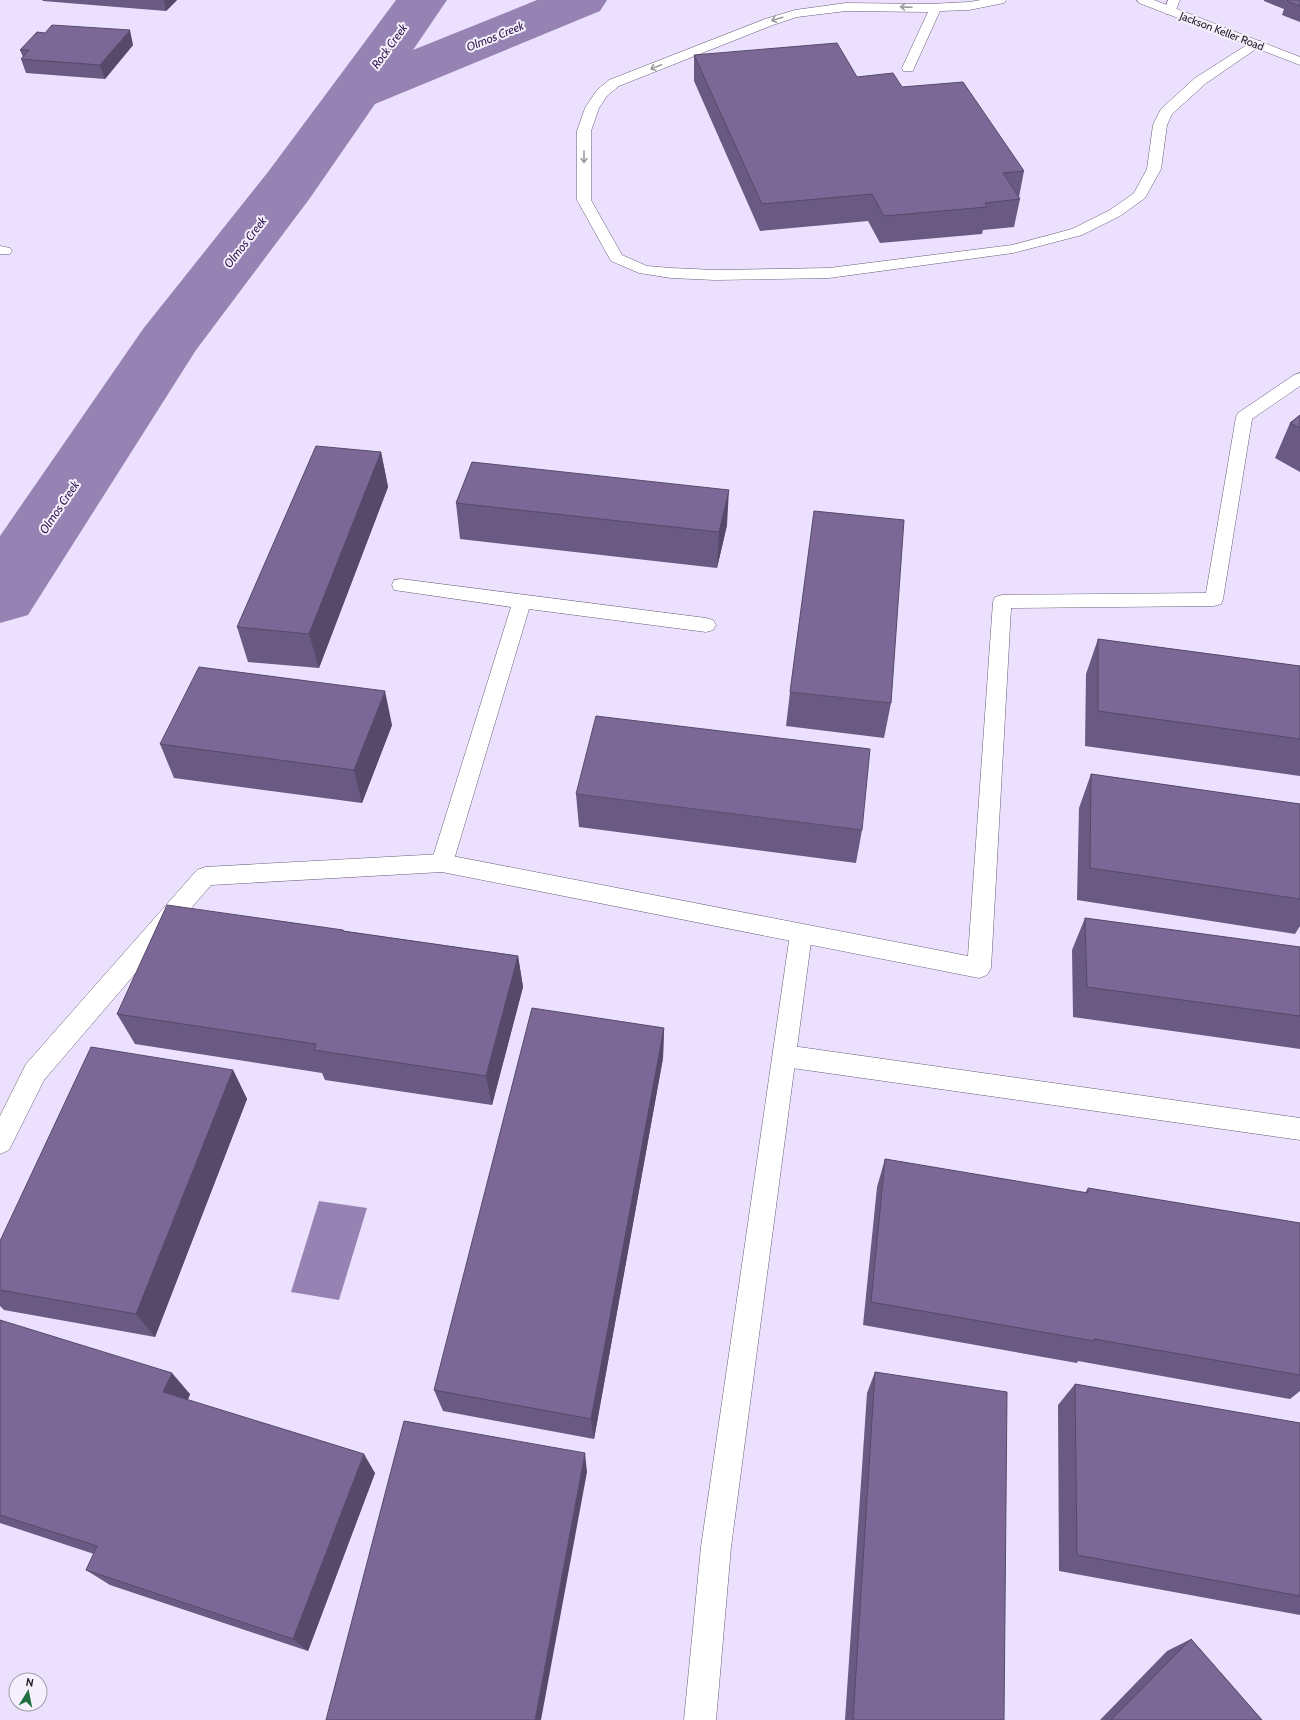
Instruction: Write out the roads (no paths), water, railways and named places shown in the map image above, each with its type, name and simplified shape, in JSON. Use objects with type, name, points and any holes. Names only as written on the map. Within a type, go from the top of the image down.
[{"type":"street","points":[[1000,0],[969,6],[846,6],[795,14],[769,22],[614,84],[602,93],[592,108],[584,130],[584,200],[616,258],[644,270],[672,273],[715,275],[829,273],[1014,249],[1077,232],[1115,213],[1140,195],[1154,169],[1160,125],[1166,112],[1200,81],[1257,44]]},
{"type":"street","name":"Jackson Keller Road","points":[[1143,0],[1172,5],[1257,44],[1300,61]]},
{"type":"street","points":[[908,68],[936,7]]},
{"type":"street","points":[[0,1142],[34,1072],[205,876],[442,863],[979,968],[1002,602],[1214,599],[1244,417],[1300,378]]},
{"type":"street","points":[[401,585],[706,625]]},
{"type":"street","points":[[442,863],[522,602]]},
{"type":"street","points":[[700,1720],[716,1547],[801,934]]},
{"type":"street","points":[[785,1056],[1300,1129]]},
{"type":"waterway","name":"Olmos Creek","points":[[0,596],[167,343],[289,185],[422,0]]},
{"type":"waterway","name":"Olmos Creek","points":[[356,92],[582,0]]},
{"type":"water label","name":"Rock Creek","points":[[389,46]]}]
